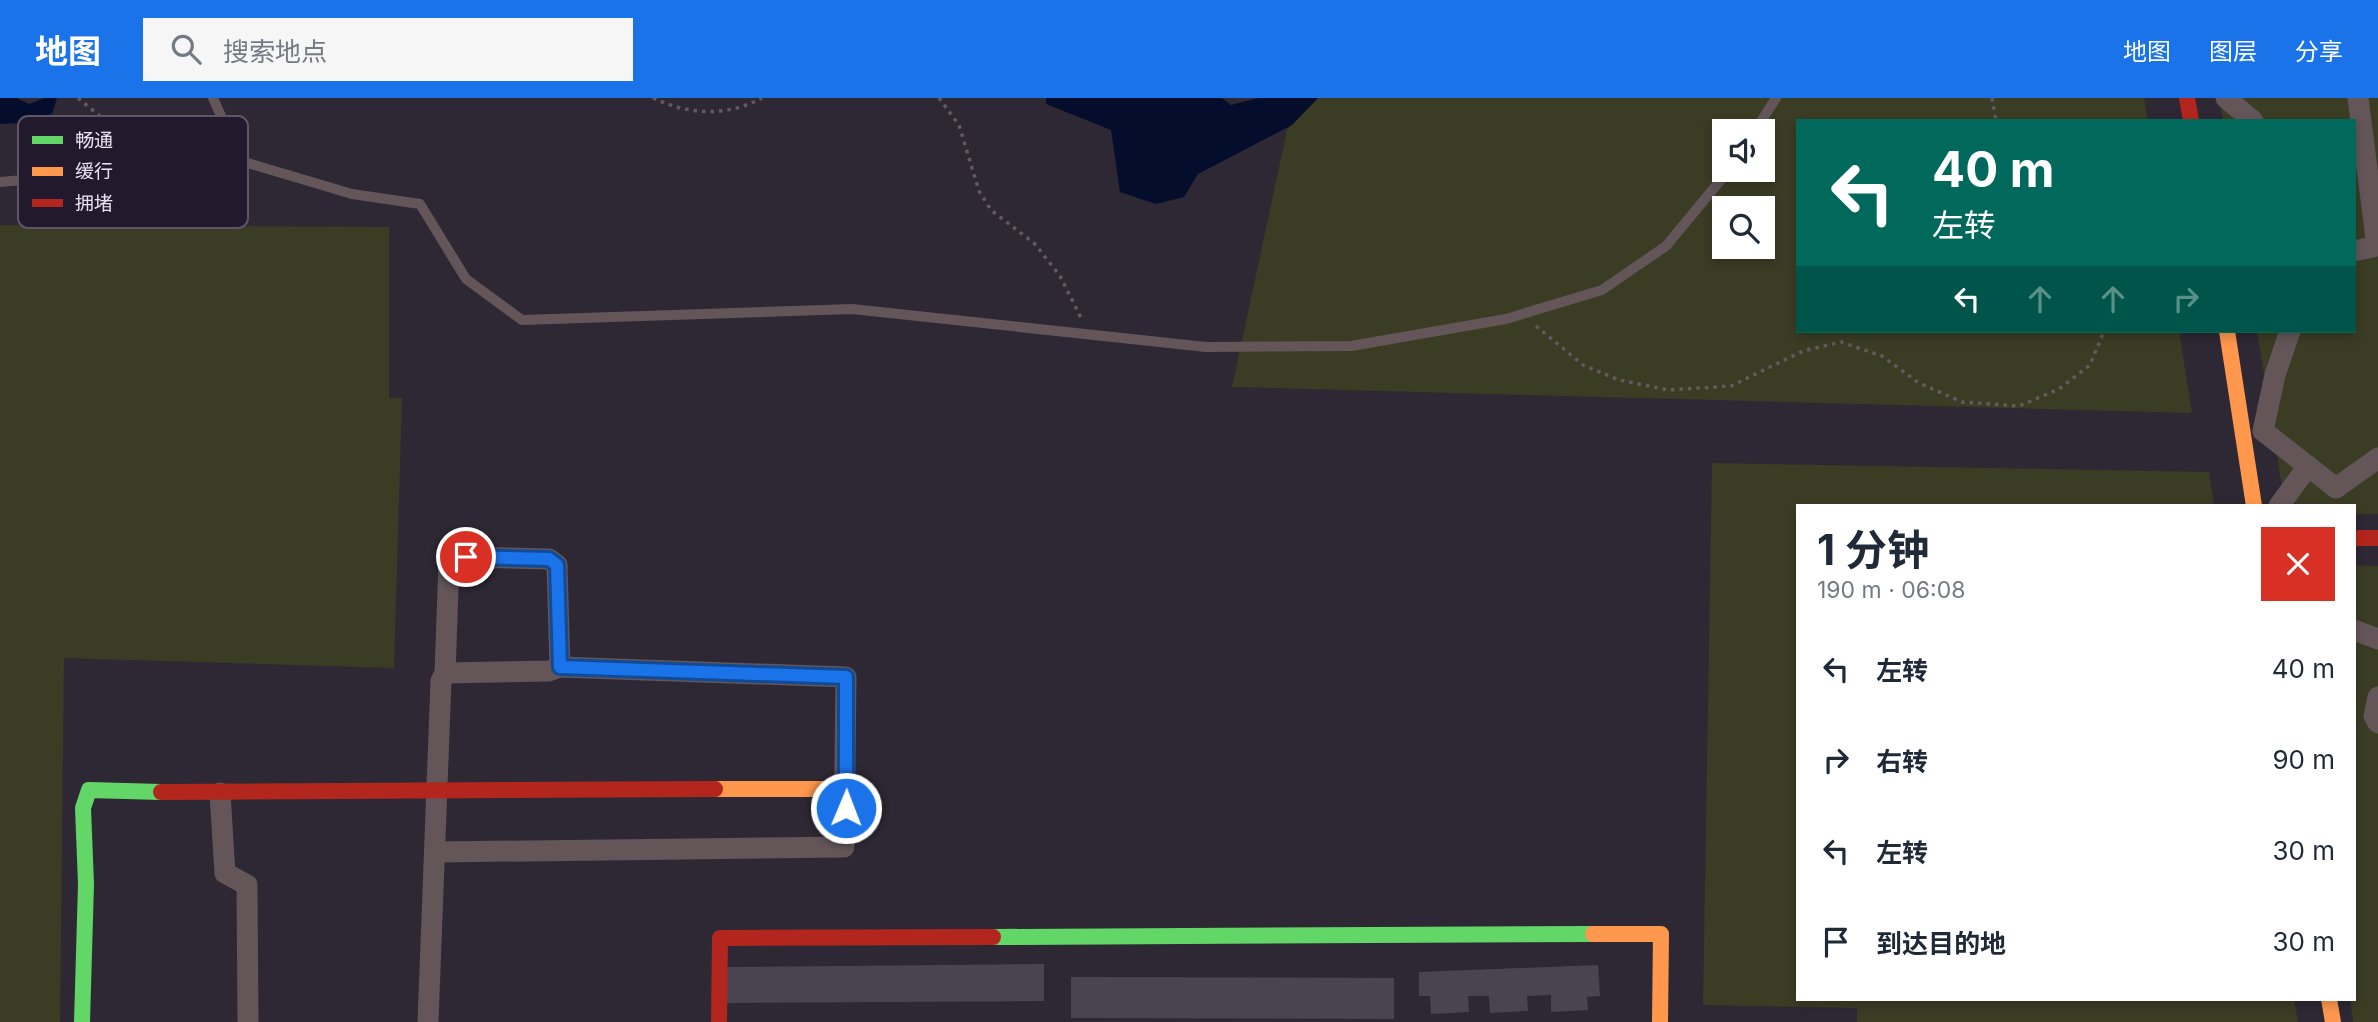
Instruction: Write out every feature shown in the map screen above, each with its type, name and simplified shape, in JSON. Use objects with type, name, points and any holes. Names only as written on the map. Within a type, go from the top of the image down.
[{"type":"street","points":[[2187,98],[2191,119]]},
{"type":"street","points":[[2225,98],[2251,119]]},
{"type":"street","points":[[2356,251],[2377,246],[2370,120],[2358,98]]},
{"type":"street","points":[[2227,333],[2254,504]]},
{"type":"street","points":[[2289,333],[2275,374],[2263,431],[2336,488],[2378,458]]},
{"type":"street","points":[[2280,504],[2308,466]]},
{"type":"street","points":[[2356,538],[2378,538]]},
{"type":"street","points":[[429,1022],[441,681],[445,673],[449,561],[466,557],[549,559],[557,565],[560,667]]},
{"type":"street","points":[[2356,631],[2378,639]]},
{"type":"street","points":[[437,852],[844,847],[847,789],[846,677],[560,667],[549,671],[445,673]]},
{"type":"street","points":[[2378,697],[2374,716],[2378,723]]},
{"type":"street","points":[[82,1022],[86,884],[83,808],[89,790],[220,793],[236,789],[847,789]]},
{"type":"street","points":[[220,793],[225,873],[247,886],[248,1022]]},
{"type":"street","points":[[719,1022],[720,937],[1661,934],[1660,1022]]},
{"type":"street","points":[[2329,1001],[2333,1022]]},
{"type":"lane","points":[[213,98],[222,116]]},
{"type":"lane","points":[[1763,119],[1776,98]]},
{"type":"lane","points":[[248,163],[352,194],[421,204],[466,279],[522,320],[852,309],[1206,347],[1351,346],[1524,314],[1602,290],[1667,246],[1719,182]]},
{"type":"lane","points":[[0,182],[18,180]]},
{"type":"path","points":[[78,98],[100,116]]},
{"type":"path","points":[[653,98],[687,111],[720,113],[762,98]]},
{"type":"path","points":[[939,98],[959,125],[979,191],[991,210],[1035,244],[1060,276],[1080,311],[1087,335]]},
{"type":"path","points":[[1992,98],[1996,119]]},
{"type":"path","points":[[1524,314],[1551,342],[1583,365],[1619,380],[1668,390],[1731,386],[1803,351],[1841,342],[1882,356],[1919,383],[1962,402],[2019,406],[2059,389],[2090,365],[2103,333]]},
{"type":"green space","points":[[1318,98],[2144,98],[2148,119],[1796,119],[1796,333],[2179,333],[2192,413],[1232,387],[1287,130]]},
{"type":"green space","points":[[2219,98],[2378,98],[2378,514],[2356,514],[2356,504],[2296,504],[2282,487],[2257,333],[2356,333],[2356,119],[2223,119]]},
{"type":"green space","points":[[0,225],[18,225],[18,228],[389,227],[389,398],[402,398],[394,668],[64,658],[60,1022],[0,1022]]},
{"type":"green space","points":[[1712,463],[2209,472],[2214,504],[1796,504],[1796,1001],[2294,1001],[2298,1022],[1857,1022],[1857,1008],[1703,1005]]},
{"type":"green space","points":[[2356,565],[2378,566],[2378,1022],[2353,1022],[2350,1001],[2356,1001]]},
{"type":"water","points":[[0,98],[17,98],[29,104],[45,98],[57,98],[52,114],[18,116],[18,123],[0,124]]},
{"type":"water","points":[[1046,98],[1222,98],[1231,105],[1258,98],[1318,98],[1292,125],[1198,174],[1184,197],[1156,204],[1120,192],[1111,130],[1046,104]]},
{"type":"building","points":[[1044,964],[1044,1001],[727,1003],[727,967]]},
{"type":"building","points":[[1598,965],[1600,996],[1587,997],[1588,1010],[1551,1012],[1551,995],[1527,996],[1528,1011],[1490,1013],[1489,996],[1468,996],[1469,1012],[1431,1014],[1430,996],[1419,996],[1419,972]]},
{"type":"building","points":[[1071,977],[1394,978],[1394,1019],[1071,1018]]},
{"type":"traffic: fast","points":[[82,1022],[86,884],[83,808],[89,790],[161,792]]},
{"type":"traffic: fast","points":[[993,937],[1593,934]]},
{"type":"traffic: slow","points":[[2227,333],[2254,504]]},
{"type":"traffic: slow","points":[[715,789],[847,789]]},
{"type":"traffic: slow","points":[[1593,934],[1661,934],[1660,1022]]},
{"type":"traffic: slow","points":[[2329,1001],[2333,1022]]},
{"type":"traffic: jam","points":[[2187,98],[2191,119]]},
{"type":"traffic: jam","points":[[2356,538],[2378,538]]},
{"type":"traffic: jam","points":[[161,792],[715,789]]},
{"type":"traffic: jam","points":[[719,1022],[720,938],[993,937]]},
{"type":"route","points":[[466,557],[549,559],[557,565],[560,667],[846,677],[846,808]]}]
